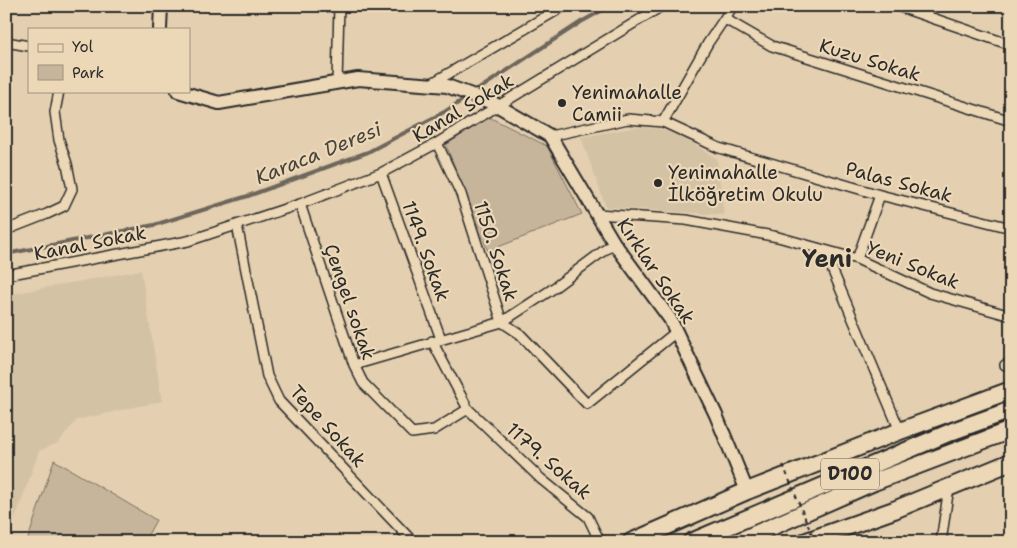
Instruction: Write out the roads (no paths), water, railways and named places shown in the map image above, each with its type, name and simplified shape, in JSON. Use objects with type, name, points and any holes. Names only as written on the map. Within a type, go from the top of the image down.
[{"type":"highway","points":[[631,542],[747,491],[1011,390]]},
{"type":"highway","name":"D100","points":[[691,542],[953,431],[1011,410]]},
{"type":"highway","name":"D100","points":[[737,542],[874,482],[1011,430]]},
{"type":"highway","points":[[804,542],[894,510],[1011,462]]},
{"type":"street","points":[[160,28],[161,6]]},
{"type":"street","points":[[337,83],[339,6]]},
{"type":"street","points":[[429,85],[564,6]]},
{"type":"street","name":"Kanal Sokak","points":[[6,275],[188,241],[300,204],[381,173],[437,143],[496,105],[662,6]]},
{"type":"street","points":[[664,122],[708,43],[733,6]]},
{"type":"street","points":[[897,6],[1011,45]]},
{"type":"street","name":"Kuzu Sokak","points":[[725,19],[772,46],[1011,121]]},
{"type":"street","points":[[6,42],[28,46]]},
{"type":"street","name":"Kırklar Sokak","points":[[181,92],[219,103],[358,79],[447,86],[496,105],[550,136],[614,243],[670,319],[716,414],[747,491]]},
{"type":"street","points":[[6,230],[64,206],[72,189],[67,164],[59,140],[56,112],[59,92]]},
{"type":"street","name":"Palas Sokak","points":[[550,136],[628,119],[664,122],[719,148],[880,195],[1011,228]]},
{"type":"street","name":"1150. Sokak","points":[[437,143],[461,194],[502,322],[520,334],[588,404],[676,332]]},
{"type":"street","name":"1149. Sokak","points":[[381,173],[437,340]]},
{"type":"street","points":[[857,259],[880,195]]},
{"type":"street","name":"Çengel sokak","points":[[300,204],[354,365],[363,383],[412,433],[434,430],[468,409]]},
{"type":"street","name":"Yeni Sokak","points":[[597,214],[686,220],[778,237],[857,259],[930,293],[1011,316]]},
{"type":"street","name":"Tepe Sokak","points":[[237,225],[267,376],[279,401],[413,542]]},
{"type":"street","points":[[354,365],[502,322],[550,290],[614,243]]},
{"type":"street","points":[[824,250],[900,431]]},
{"type":"street","points":[[437,340],[468,409]]},
{"type":"street","name":"1179. Sokak","points":[[468,409],[541,479],[588,517],[600,542]]},
{"type":"street","points":[[941,542],[950,487]]},
{"type":"waterway","name":"Karaca Deresi","points":[[473,93],[581,22],[610,6]]},
{"type":"waterway","name":"Karaca Deresi","points":[[6,254],[154,225],[248,196],[368,152],[446,111],[467,97]]},
{"type":"place","name":"Yenimahalle Camii","points":[[562,103]]},
{"type":"place","name":"Yenimahalle İlköğretim Okulu","points":[[658,183]]},
{"type":"district","name":"Yeni","points":[[827,259]]}]
